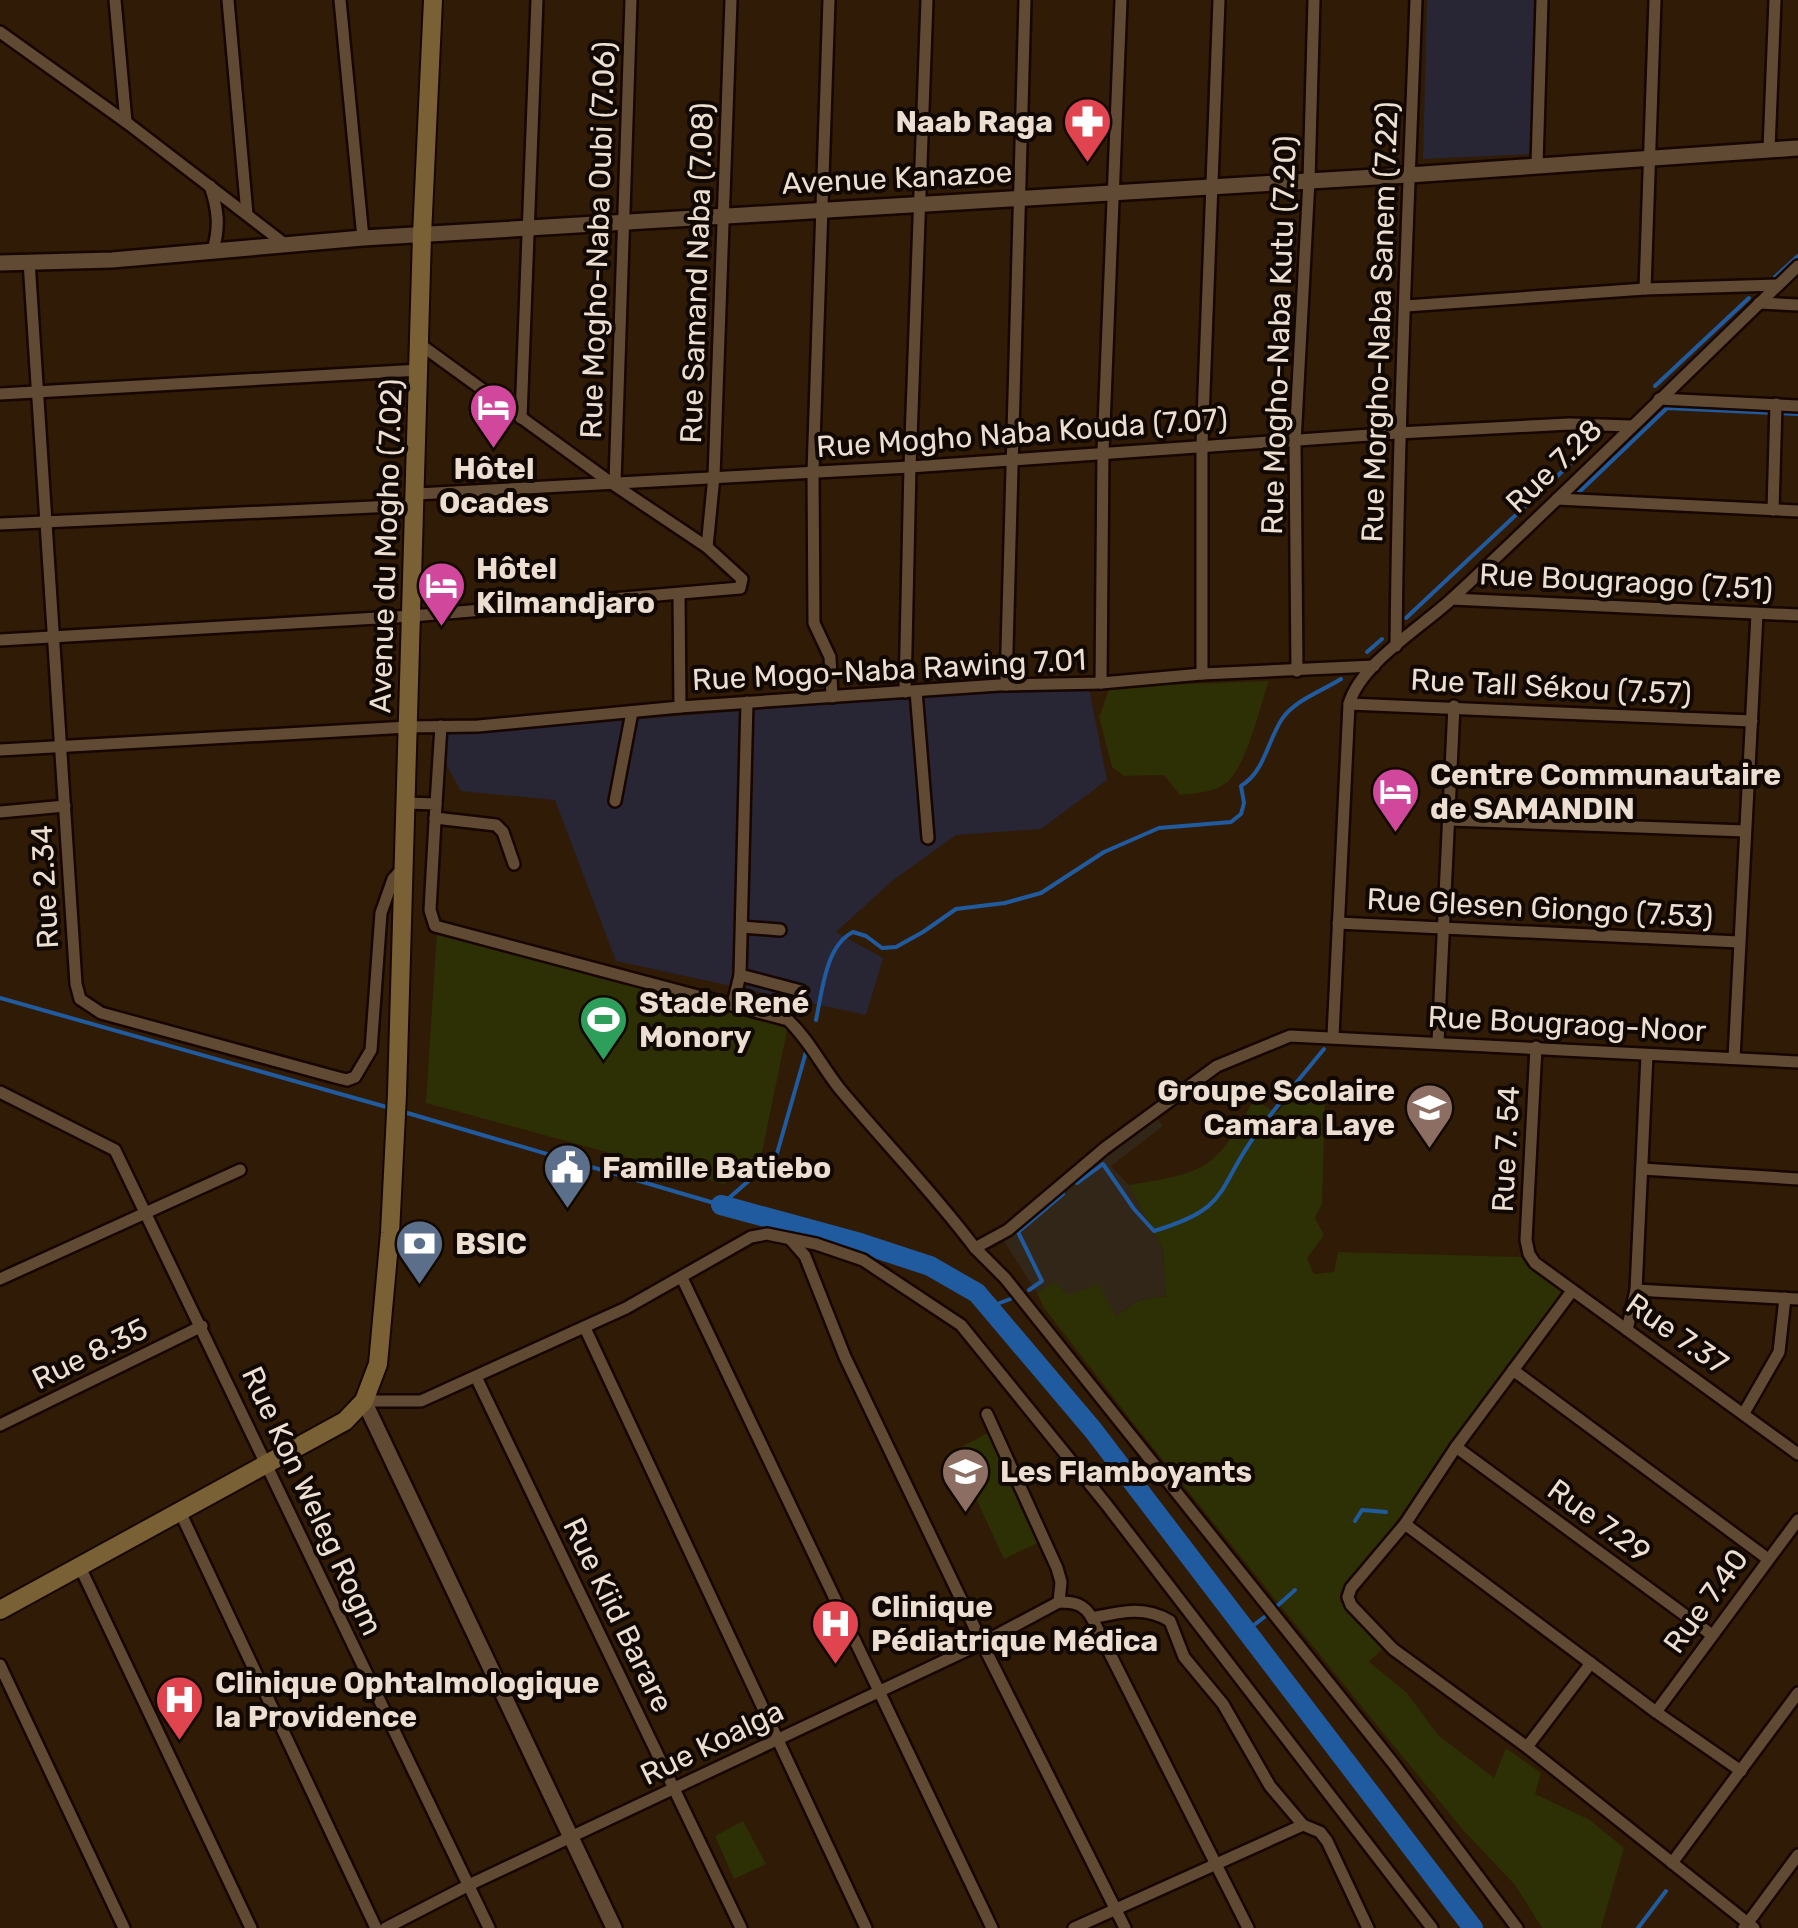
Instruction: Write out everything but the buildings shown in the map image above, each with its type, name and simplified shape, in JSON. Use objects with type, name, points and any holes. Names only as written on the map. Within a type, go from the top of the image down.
[{"type":"main road","name":"Avenue du Mogho (7.02)","points":[[364,1402],[380,1349],[396,1132],[422,235],[433,0]]},
{"type":"main road","points":[[0,1610],[266,1466],[346,1420],[364,1402]]},
{"type":"street","points":[[115,0],[126,122]]},
{"type":"street","points":[[228,0],[248,214]]},
{"type":"street","points":[[340,0],[363,238]]},
{"type":"street","points":[[522,418],[537,0]]},
{"type":"street","name":"Rue Mogho-Naba Oubi (7.06)","points":[[612,482],[631,0]]},
{"type":"street","name":"Rue Samand Naba (7.08)","points":[[706,546],[714,476],[732,0]]},
{"type":"street","points":[[829,0],[813,472],[814,623],[830,657],[832,697]]},
{"type":"street","points":[[927,0],[910,467],[911,692],[928,838]]},
{"type":"street","points":[[1006,685],[1025,0]]},
{"type":"street","points":[[1101,683],[1103,451],[1120,0]]},
{"type":"street","points":[[1202,674],[1202,444],[1219,0]]},
{"type":"street","name":"Rue Mogho-Naba Kutu (7.20)","points":[[1297,672],[1295,442],[1310,180],[1314,0]]},
{"type":"street","name":"Rue Morgho-Naba Sanem (7.22)","points":[[1396,646],[1398,433],[1416,0]]},
{"type":"street","points":[[1538,164],[1542,0]]},
{"type":"street","points":[[1645,289],[1655,0]]},
{"type":"street","points":[[1769,149],[1775,0]]},
{"type":"street","points":[[0,32],[126,122],[286,246]]},
{"type":"street","name":"Avenue Kanazoe","points":[[0,263],[112,260],[363,238],[1798,148]]},
{"type":"street","points":[[210,186],[218,224],[213,250]]},
{"type":"street","name":"Rue 2.34","points":[[29,261],[80,1000],[100,1012],[347,1080],[355,1077],[371,1050],[381,913],[393,879],[405,866]]},
{"type":"street","name":"Rue 7.28","points":[[1349,704],[1352,691],[1374,666],[1452,600],[1798,266]]},
{"type":"street","points":[[1406,306],[1645,289],[1778,285]]},
{"type":"street","points":[[1759,303],[1798,305]]},
{"type":"street","points":[[0,640],[412,616],[734,590],[743,584],[736,572],[706,546],[421,345]]},
{"type":"street","points":[[0,394],[420,370]]},
{"type":"street","points":[[1659,400],[1798,406]]},
{"type":"street","points":[[1773,510],[1776,404]]},
{"type":"street","name":"Rue Mogho Naba Kouda (7.07)","points":[[0,524],[416,500],[612,482],[910,467],[1202,444],[1295,442],[1569,424],[1631,426]]},
{"type":"street","points":[[1556,498],[1798,511]]},
{"type":"street","points":[[679,595],[680,707]]},
{"type":"street","name":"Rue Bougraogo (7.51)","points":[[1452,600],[1798,616]]},
{"type":"street","points":[[1734,1058],[1757,614]]},
{"type":"street","name":"Rue Mogo-Naba Rawing 7.01","points":[[0,750],[441,726],[1006,685],[1374,666]]},
{"type":"street","points":[[732,1004],[740,975],[746,702]]},
{"type":"street","points":[[1333,1036],[1349,704]]},
{"type":"street","name":"Rue Tall Sékou (7.57)","points":[[1349,704],[1752,720]]},
{"type":"street","points":[[1438,1042],[1454,706]]},
{"type":"street","points":[[615,801],[632,712]]},
{"type":"street","points":[[441,726],[430,910],[434,926],[788,1020],[804,1035],[840,1088],[939,1199],[975,1248],[1006,1278],[1292,1636],[1517,1928]]},
{"type":"street","points":[[406,802],[496,826],[503,832],[514,864]]},
{"type":"street","points":[[0,812],[65,806]]},
{"type":"street","points":[[1448,820],[1746,831]]},
{"type":"street","name":"Rue Glesen Giongo (7.53)","points":[[1338,923],[1739,942]]},
{"type":"street","points":[[742,928],[780,930]]},
{"type":"street","points":[[740,975],[801,991]]},
{"type":"street","name":"Rue Bougraog-Noor","points":[[975,1248],[1008,1230],[1105,1148],[1216,1066],[1290,1036],[1798,1062]]},
{"type":"street","name":"Rue 7. 54","points":[[1529,1254],[1526,1240],[1536,1048]]},
{"type":"street","points":[[1627,1330],[1636,1290],[1646,1055]]},
{"type":"street","name":"Rue Kon Weleg Rogm","points":[[0,1092],[115,1150],[489,1928]]},
{"type":"street","points":[[1642,1169],[1798,1179]]},
{"type":"street","points":[[0,1279],[240,1170]]},
{"type":"street","points":[[614,1928],[364,1402],[422,1401],[586,1328],[682,1278],[729,1247],[766,1234],[862,1260],[961,1325],[1106,1504],[1432,1928]]},
{"type":"street","points":[[790,1238],[804,1256],[845,1358],[1125,1928]]},
{"type":"street","name":"Rue 7.37","points":[[1529,1254],[1572,1291],[1798,1454]]},
{"type":"street","points":[[682,1278],[992,1928]]},
{"type":"street","points":[[1636,1290],[1791,1299],[1779,1352],[1744,1412]]},
{"type":"street","points":[[1572,1291],[1456,1447],[1405,1524],[1352,1588],[1350,1605],[1394,1649],[1527,1748],[1748,1926],[1798,1855]]},
{"type":"street","name":"Rue 8.35","points":[[0,1425],[202,1326]]},
{"type":"street","points":[[586,1328],[774,1739],[866,1928]]},
{"type":"street","points":[[1513,1370],[1768,1559]]},
{"type":"street","name":"Rue Kiid Barare","points":[[476,1378],[741,1928]]},
{"type":"street","points":[[987,1414],[1056,1568],[1061,1582],[1059,1602],[1076,1602],[1092,1618],[1248,1928]]},
{"type":"street","name":"Rue 7.29","points":[[1456,1447],[1712,1636]]},
{"type":"street","points":[[181,1514],[376,1928]]},
{"type":"street","name":"Rue 7.40","points":[[1656,1712],[1798,1520]]},
{"type":"street","points":[[1405,1524],[1741,1771]]},
{"type":"street","points":[[80,1567],[251,1928]]},
{"type":"street","name":"Rue Koalga","points":[[386,1928],[1059,1602]]},
{"type":"street","points":[[1092,1618],[1146,1611],[1170,1621],[1184,1656],[1223,1704],[1270,1786],[1303,1824],[1320,1832],[1327,1841],[1368,1928]]},
{"type":"street","points":[[1527,1748],[1592,1663]]},
{"type":"street","points":[[0,1665],[124,1928]]},
{"type":"street","points":[[1672,1863],[1798,1692]]},
{"type":"street","points":[[1074,1928],[1303,1824]]},
{"type":"shaded area","points":[[1427,0],[1539,0],[1533,154],[1423,159]]},
{"type":"shaded area","points":[[1269,681],[1240,765],[1221,786],[1180,795],[1164,775],[1124,776],[1112,767],[1099,717],[1110,687]]},
{"type":"shaded area","points":[[1088,683],[1107,780],[1041,829],[956,835],[892,881],[836,932],[883,958],[866,1015],[616,961],[555,800],[461,791],[430,736]]},
{"type":"shaded area","name":"Stade René Monory","points":[[437,931],[789,1021],[760,1162],[724,1184],[426,1103]]},
{"type":"shaded area","points":[[1293,1093],[1325,1099],[1322,1203],[1315,1218],[1324,1235],[1307,1258],[1314,1274],[1334,1272],[1338,1252],[1522,1257],[1563,1290],[1340,1601],[1385,1646],[1369,1662],[1407,1693],[1438,1735],[1494,1778],[1506,1748],[1541,1773],[1535,1794],[1590,1820],[1624,1848],[1601,1928],[1542,1928],[1515,1885],[1464,1831],[1141,1433],[1044,1308],[1037,1293],[1055,1282],[1068,1295],[1098,1284],[1116,1316],[1140,1300],[1166,1296],[1163,1250],[1129,1185],[1176,1176],[1206,1164],[1229,1141],[1254,1100],[1277,1113]]},
{"type":"shaded area","points":[[1157,1118],[1163,1126],[1111,1166],[1129,1185],[1163,1250],[1166,1296],[1140,1300],[1116,1316],[1068,1295],[1055,1283],[1037,1293],[1001,1237]]},
{"type":"shaded area","points":[[993,1430],[1044,1540],[1004,1559],[954,1451]]},
{"type":"shaded area","points":[[743,1821],[766,1864],[734,1879],[715,1836]]},
{"type":"waterway","points":[[1775,277],[1798,256]]},
{"type":"waterway","points":[[1655,386],[1749,298]]},
{"type":"waterway","points":[[1574,497],[1667,408],[1798,414]]},
{"type":"waterway","points":[[1406,618],[1600,436]]},
{"type":"waterway","points":[[1367,652],[1382,639]]},
{"type":"waterway","points":[[816,1020],[831,959],[836,948],[853,932],[882,948],[896,947],[956,909],[1005,903],[1041,893],[1104,852],[1159,828],[1231,822],[1241,814],[1241,786],[1261,764],[1287,712],[1341,679]]},
{"type":"waterway","points":[[0,998],[390,1108]]},
{"type":"waterway","points":[[1077,1183],[1103,1164],[1154,1231],[1197,1214],[1218,1195],[1256,1134],[1324,1049]]},
{"type":"waterway","points":[[404,1112],[721,1205],[776,1157],[806,1052]]},
{"type":"waterway","points":[[1029,1290],[1042,1281],[1018,1232],[1063,1194]]},
{"type":"waterway","points":[[721,1205],[930,1266],[977,1293],[1093,1430],[1473,1928]]},
{"type":"waterway","points":[[989,1307],[1013,1298]]},
{"type":"waterway","points":[[1355,1521],[1362,1510],[1386,1512]]},
{"type":"waterway","points":[[1276,1607],[1295,1590]]},
{"type":"waterway","points":[[1246,1631],[1267,1615]]},
{"type":"waterway","points":[[1638,1928],[1666,1891]]},
{"type":"place","name":"Naab Raga","points":[[1088,164]]},
{"type":"place","name":"Hôtel Ocades","points":[[494,450]]},
{"type":"place","name":"Hôtel Kilmandjaro","points":[[441,628]]},
{"type":"place","name":"Centre Communautaire de SAMANDIN","points":[[1395,834]]},
{"type":"place","name":"Stade René Monory","points":[[604,1062]]},
{"type":"place","name":"Groupe Scolaire Camara Laye","points":[[1430,1150]]},
{"type":"place","name":"Famille Batiebo","points":[[567,1210]]},
{"type":"place","name":"BSIC","points":[[420,1286]]},
{"type":"place","name":"Les Flamboyants","points":[[965,1514]]},
{"type":"place","name":"Clinique Pédiatrique Médica","points":[[836,1666]]},
{"type":"place","name":"Clinique Ophtalmologique la Providence","points":[[180,1742]]}]
